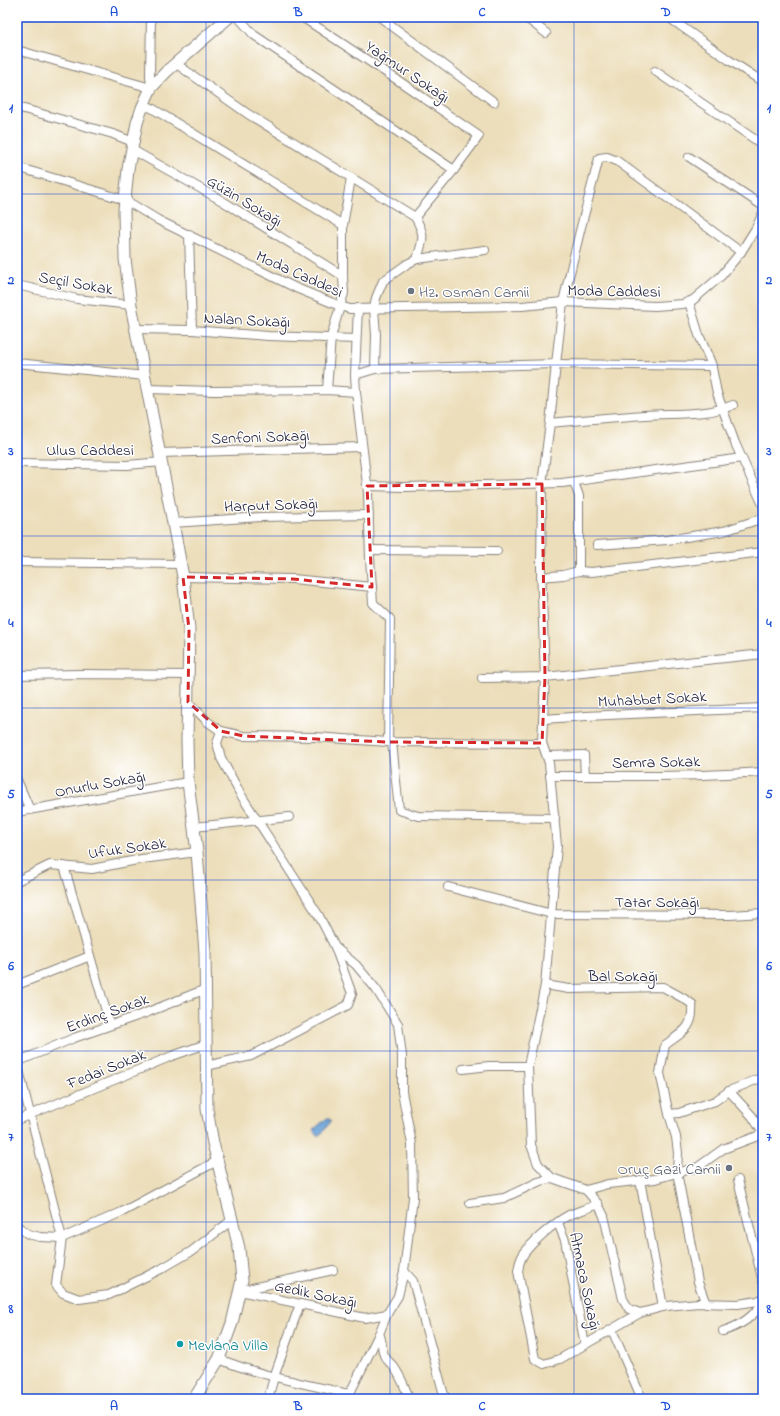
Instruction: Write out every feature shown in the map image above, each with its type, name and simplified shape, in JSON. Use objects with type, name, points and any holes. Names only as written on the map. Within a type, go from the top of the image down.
[{"type":"main road","points":[[194,1399],[219,1359],[232,1323],[242,1280],[239,1248],[217,1161],[207,1109],[205,952],[197,852],[188,782],[187,740],[189,629],[183,577],[174,523],[131,305],[125,252],[124,210],[132,146],[142,108],[151,88],[175,63],[229,17]]},
{"type":"street","points":[[17,50],[151,88],[151,17]]},
{"type":"street","points":[[238,17],[254,35],[454,170],[415,217]]},
{"type":"street","name":"Yağmur Sokağı","points":[[302,17],[479,136],[454,170]]},
{"type":"street","points":[[380,17],[494,102]]},
{"type":"street","points":[[525,17],[546,33]]},
{"type":"street","points":[[668,17],[763,82]]},
{"type":"street","points":[[175,63],[248,114],[415,217],[423,236],[417,259]]},
{"type":"street","points":[[655,71],[763,145]]},
{"type":"street","name":"Güzin Sokağı","points":[[17,107],[113,134],[343,276]]},
{"type":"street","points":[[142,108],[150,107],[343,225]]},
{"type":"street","points":[[640,1313],[629,1308],[623,1299],[604,1216],[598,1204],[586,1190],[552,1178],[538,1164],[531,1145],[528,1066],[545,985],[557,846],[549,763],[542,743],[545,677],[541,577],[542,484],[563,302],[599,158],[607,157],[617,161],[741,252]]},
{"type":"street","points":[[689,157],[763,206]]},
{"type":"street","name":"Moda Caddesi","points":[[17,167],[125,200],[158,220],[296,288],[350,309],[522,306],[563,302],[655,306],[683,304],[689,302]]},
{"type":"street","points":[[327,390],[331,337],[344,293],[343,225],[351,178]]},
{"type":"street","points":[[763,213],[756,228],[741,252],[721,276],[689,302],[699,335],[712,366],[717,392],[723,409],[742,458],[761,495],[763,505]]},
{"type":"street","points":[[189,234],[192,330]]},
{"type":"street","points":[[375,369],[376,335],[374,308],[376,298],[383,281],[417,259],[485,250]]},
{"type":"street","name":"Seçil Sokak","points":[[17,285],[76,299],[131,305]]},
{"type":"street","points":[[358,308],[355,375],[361,447],[367,486],[373,603],[390,619],[390,742],[399,810],[418,816],[554,818]]},
{"type":"street","name":"Nalan Sokağı","points":[[136,329],[192,330],[268,336],[356,339]]},
{"type":"street","points":[[17,363],[145,376]]},
{"type":"street","points":[[355,375],[375,369],[556,364],[712,366]]},
{"type":"street","points":[[148,389],[327,390],[356,392]]},
{"type":"street","points":[[550,423],[723,409],[733,405]]},
{"type":"street","name":"Senfoni Sokağı","points":[[161,458],[361,447]]},
{"type":"street","name":"Ulus Caddesi","points":[[17,463],[127,465],[161,458]]},
{"type":"street","points":[[367,486],[405,487],[574,482],[742,458]]},
{"type":"street","points":[[574,482],[579,496],[578,571]]},
{"type":"street","name":"Harput Sokağı","points":[[174,523],[261,517],[369,515]]},
{"type":"street","points":[[597,545],[667,540],[717,532],[763,518]]},
{"type":"street","points":[[370,550],[497,552]]},
{"type":"street","points":[[541,577],[563,575],[578,571],[591,572],[763,552]]},
{"type":"street","points":[[17,562],[181,564]]},
{"type":"street","points":[[183,577],[293,579],[372,587]]},
{"type":"street","points":[[482,678],[545,677],[763,654]]},
{"type":"street","points":[[17,675],[188,675]]},
{"type":"street","points":[[188,702],[208,722],[221,730],[243,736],[315,737],[390,742],[542,743]]},
{"type":"street","name":"Muhabbet Sokak","points":[[544,719],[594,715],[763,708]]},
{"type":"street","points":[[206,1066],[251,1056],[348,1005],[352,994],[335,947],[319,916],[241,796],[221,758],[217,743],[221,730]]},
{"type":"street","points":[[546,756],[584,755],[585,776]]},
{"type":"street","name":"Semra Sokak","points":[[550,776],[736,774],[763,772]]},
{"type":"street","points":[[17,780],[30,810]]},
{"type":"street","name":"Onurlu Sokağı","points":[[17,812],[188,782]]},
{"type":"street","points":[[194,827],[289,817]]},
{"type":"street","name":"Ufuk Sokak","points":[[17,881],[50,865],[92,869],[142,859],[197,852]]},
{"type":"street","points":[[64,866],[110,1025]]},
{"type":"street","name":"Tatar Sokağı","points":[[448,887],[552,914],[730,915],[763,913]]},
{"type":"street","points":[[219,1359],[274,1377],[348,1396],[379,1334],[387,1314],[398,1296],[404,1271],[413,1198],[412,1144],[402,1092],[402,1056],[398,1024],[371,983],[356,965],[335,947]]},
{"type":"street","points":[[17,985],[90,956]]},
{"type":"street","name":"Bal Sokağı","points":[[545,985],[569,989],[663,987],[692,1004],[693,1013],[691,1023],[680,1034],[665,1045],[660,1073],[669,1114]]},
{"type":"street","name":"Erdinç Sokak","points":[[17,1062],[74,1038],[206,990]]},
{"type":"street","name":"Fedai Sokak","points":[[17,1120],[172,1056],[206,1044]]},
{"type":"street","points":[[17,1062],[62,1238],[56,1285],[63,1293],[80,1299],[109,1295],[161,1269],[192,1251],[232,1220]]},
{"type":"street","points":[[463,1069],[489,1066],[528,1066]]},
{"type":"street","points":[[706,1304],[698,1282],[677,1172],[678,1153],[676,1137],[669,1114],[678,1113],[715,1101],[729,1091],[763,1077]]},
{"type":"street","points":[[586,1190],[608,1184],[655,1179],[698,1167],[723,1149],[763,1134],[752,1116],[729,1091]]},
{"type":"street","points":[[17,1226],[28,1234],[40,1238],[62,1238],[122,1212],[217,1161]]},
{"type":"street","points":[[470,1202],[504,1198],[538,1182],[552,1178]]},
{"type":"street","points":[[640,1180],[663,1307]]},
{"type":"street","points":[[738,1180],[763,1282]]},
{"type":"street","points":[[598,1204],[568,1216],[558,1223],[542,1235],[521,1258],[518,1271],[535,1359],[544,1364],[560,1359],[640,1313],[663,1307],[698,1302],[706,1304],[738,1304],[758,1302],[763,1298]]},
{"type":"street","name":"Atmaca Sokağı","points":[[558,1223],[565,1240],[586,1345]]},
{"type":"street","points":[[240,1291],[333,1270]]},
{"type":"street","points":[[404,1271],[413,1281],[444,1395],[443,1399]]},
{"type":"street","name":"Gedik Sokağı","points":[[240,1291],[365,1318],[387,1314]]},
{"type":"street","points":[[723,1331],[743,1324],[757,1312],[763,1302]]},
{"type":"street","points":[[268,1399],[274,1377],[300,1304]]},
{"type":"street","points":[[612,1330],[642,1399]]},
{"type":"street","points":[[379,1334],[382,1340],[384,1357],[404,1382],[409,1398]]},
{"type":"highlighted area","points":[[542,484],[545,677],[542,743],[388,742],[243,736],[221,731],[188,702],[189,629],[183,577],[293,579],[372,587],[367,486]]},
{"type":"green space","points":[[763,465],[763,484],[761,485],[754,470]]},
{"type":"water","points":[[327,1118],[331,1120],[324,1131],[318,1136],[313,1130]]},
{"type":"place","name":"Hz. Osman Camii","points":[[411,291]]},
{"type":"place","name":"Oruç Gazi Camii","points":[[729,1168]]},
{"type":"place","name":"Mevlana Villa","points":[[180,1344]]}]
